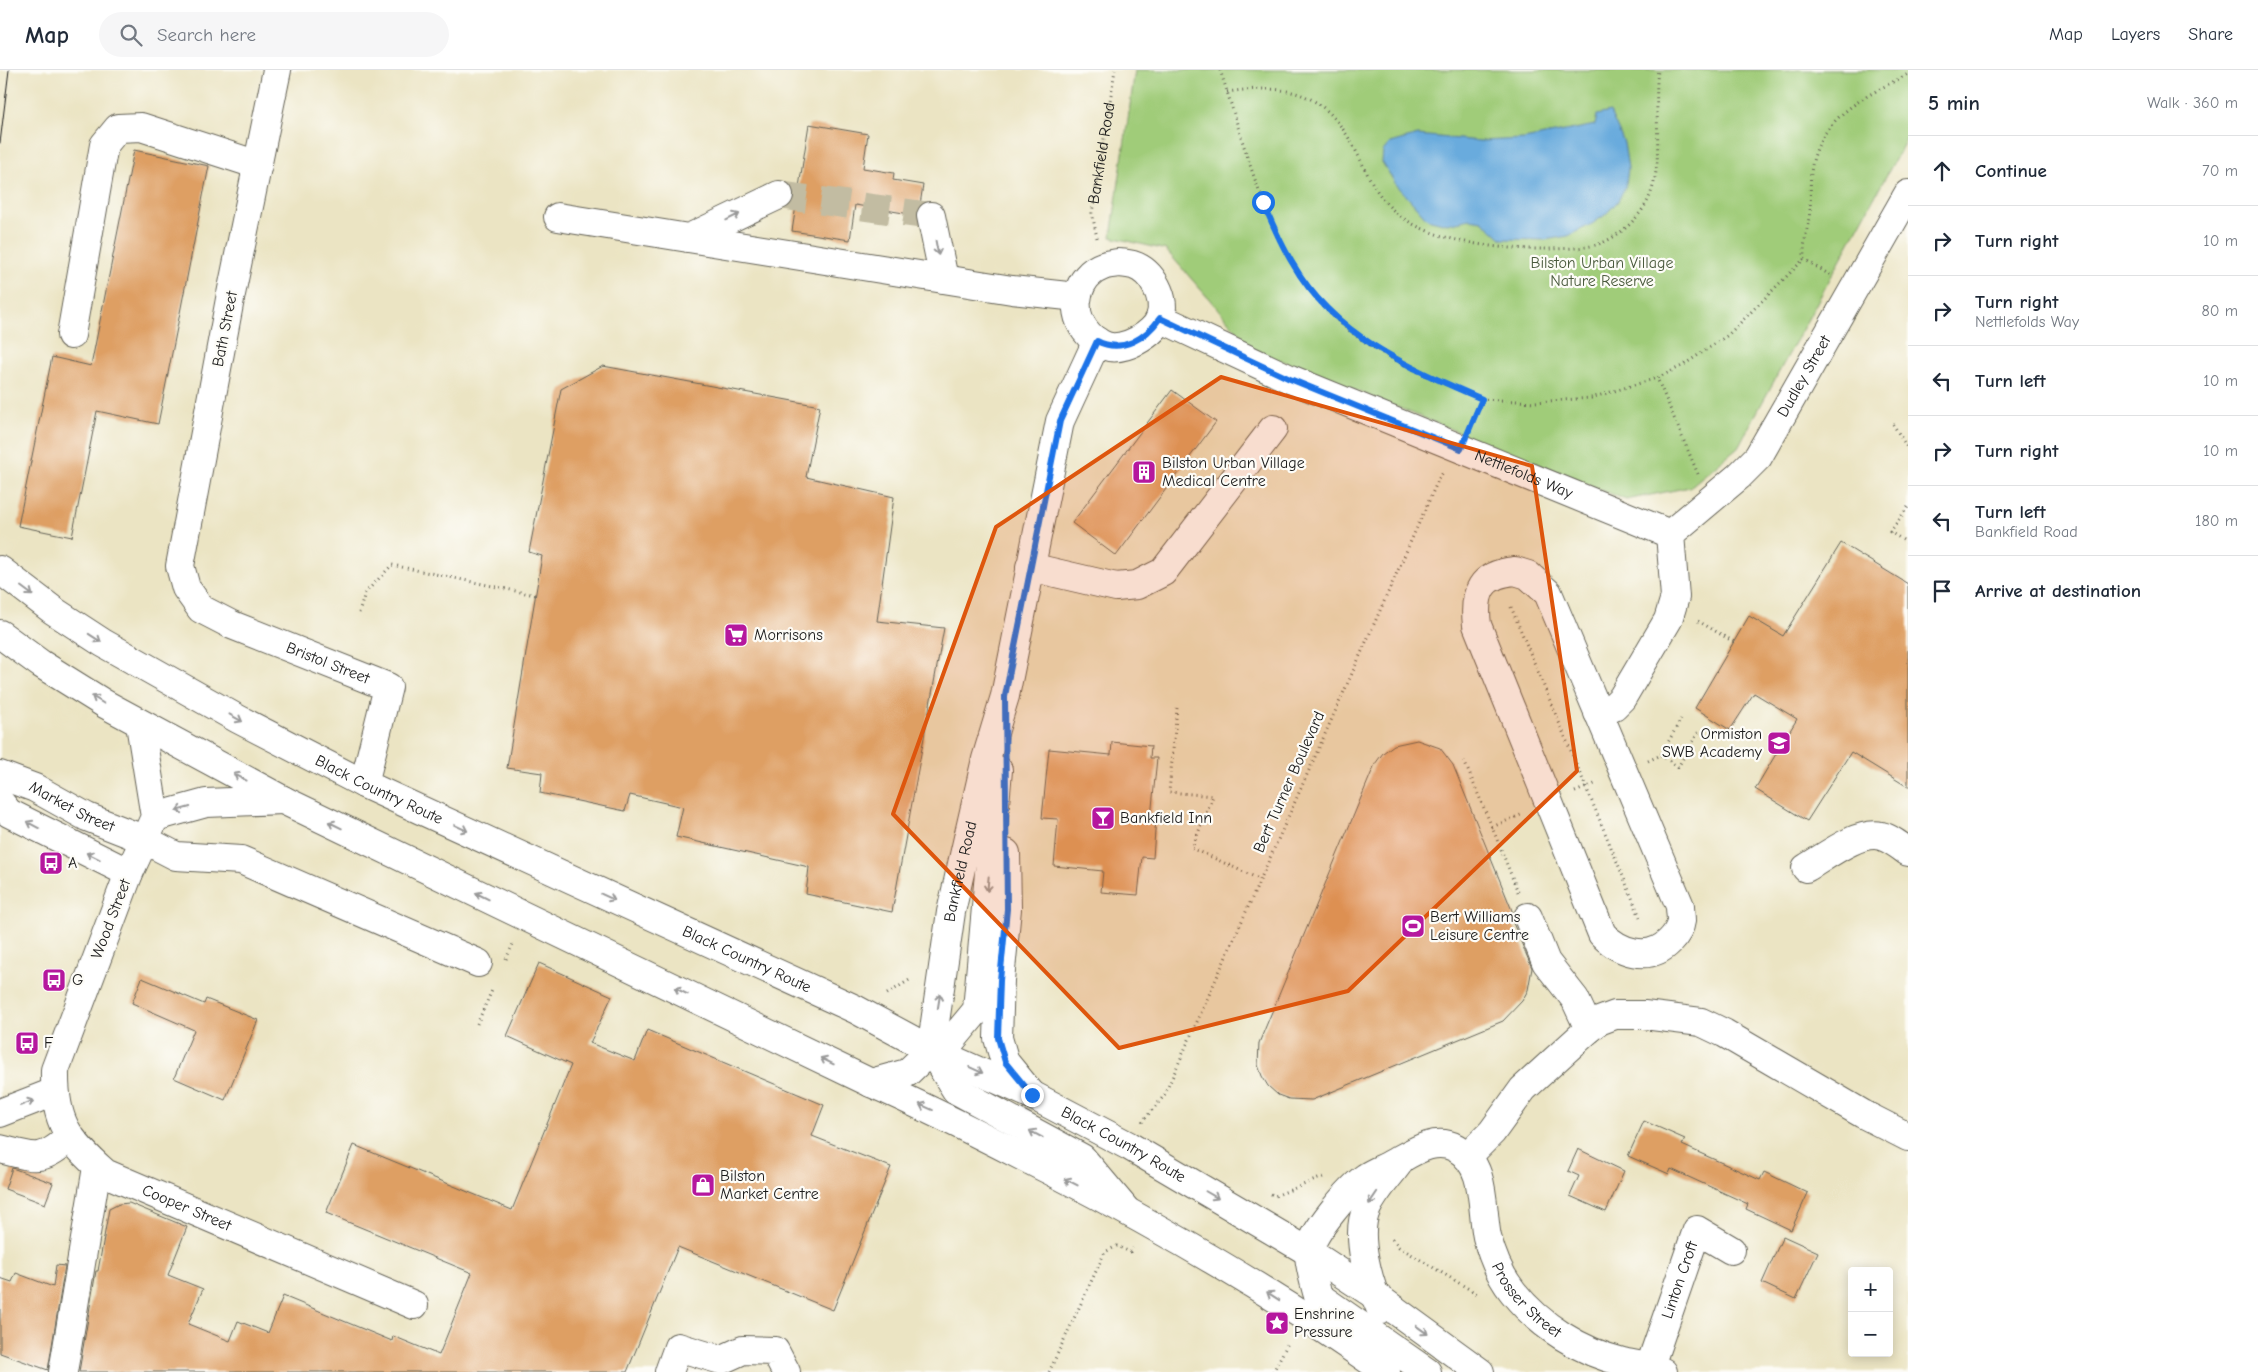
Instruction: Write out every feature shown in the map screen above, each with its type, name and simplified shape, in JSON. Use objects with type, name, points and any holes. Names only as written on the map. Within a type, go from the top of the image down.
[{"type":"main road","name":"Bath Street","points":[[186,588],[180,566],[277,70]]},
{"type":"main road","points":[[71,335],[104,145],[118,128],[141,127],[258,164]]},
{"type":"main road","name":"Dudley Street","points":[[1670,534],[1709,502],[1758,457],[1908,194]]},
{"type":"main road","points":[[689,238],[779,195]]},
{"type":"main road","points":[[931,216],[944,279]]},
{"type":"main road","points":[[558,218],[1012,290],[1077,297]]},
{"type":"main road","points":[[1118,263],[1134,265],[1147,274],[1157,286],[1161,302],[1160,318],[1150,332],[1122,346],[1107,347],[1088,335],[1080,324],[1076,311],[1077,297],[1082,284],[1090,274],[1102,266],[1118,263]]},
{"type":"main road","name":"Nettlefolds Way","points":[[1160,318],[1290,379],[1670,534]]},
{"type":"main road","name":"Bankfield Road","points":[[931,1050],[951,912],[986,759],[1005,696],[1060,421],[1097,341]]},
{"type":"main road","points":[[1030,567],[1116,587],[1137,585],[1163,572],[1273,428]]},
{"type":"main road","points":[[1598,713],[1614,706],[1622,698],[1668,620],[1675,597],[1670,534]]},
{"type":"main road","name":"Black Country Route","points":[[0,570],[54,611],[104,643],[238,719],[364,784],[827,998],[855,1009],[931,1050],[1032,1095],[1129,1146],[1309,1252],[1374,1294],[1480,1372]]},
{"type":"main road","points":[[1515,571],[1528,575],[1548,593],[1598,713],[1680,906],[1681,922],[1676,934],[1667,944],[1654,952],[1639,954],[1625,951],[1612,944],[1602,934],[1477,624],[1475,609],[1478,594],[1486,581],[1499,572],[1515,571]]},
{"type":"main road","name":"Bristol Street","points":[[186,588],[201,609],[232,625],[388,687],[364,784]]},
{"type":"main road","points":[[0,634],[41,664],[105,704],[283,800],[871,1083],[934,1111],[1125,1210],[1264,1290],[1342,1340],[1393,1366],[1427,1372]]},
{"type":"main road","points":[[871,1083],[907,1073],[931,1050],[952,1040],[977,1010],[1005,696]]},
{"type":"main road","name":"Bankfield Road","points":[[1005,696],[1007,909],[1000,980],[998,1038],[1005,1062],[1032,1095]]},
{"type":"main road","points":[[140,724],[149,828],[206,803],[283,800]]},
{"type":"main road","name":"Market Street","points":[[0,775],[35,788],[87,817],[149,828],[176,856],[241,860],[478,963]]},
{"type":"main road","points":[[3,811],[129,873]]},
{"type":"main road","name":"Wood Street","points":[[70,1137],[57,1111],[54,1092],[55,1070],[129,873],[149,828]]},
{"type":"main road","points":[[1806,868],[1854,840],[1866,836],[1884,836],[1908,852]]},
{"type":"main road","points":[[1528,917],[1546,962],[1574,999],[1588,1029]]},
{"type":"main road","points":[[1393,1366],[1318,1296],[1309,1252],[1319,1229],[1342,1201],[1365,1178],[1415,1150],[1430,1145],[1445,1144],[1457,1148],[1467,1157],[1492,1132],[1523,1089],[1599,1021],[1615,1015],[1644,1015],[1701,1022],[1724,1033],[1863,1114],[1908,1137]]},
{"type":"main road","points":[[931,1050],[956,1090],[1082,1158],[1125,1210]]},
{"type":"main road","points":[[0,1113],[54,1092]]},
{"type":"main road","points":[[0,1149],[34,1157],[52,1153],[70,1137]]},
{"type":"main road","name":"Cooper Street","points":[[70,1137],[84,1155],[105,1173],[414,1305]]},
{"type":"main road","name":"Prosser Street","points":[[1467,1157],[1475,1168],[1480,1182],[1488,1238],[1498,1268],[1512,1292],[1538,1318],[1562,1337],[1607,1358],[1656,1369]]},
{"type":"main road","points":[[1393,1366],[1400,1342],[1374,1294],[1365,1261],[1362,1221],[1367,1207],[1402,1158]]},
{"type":"main road","points":[[63,1372],[97,1167]]},
{"type":"main road","name":"Linton Croft","points":[[1656,1369],[1697,1230],[1731,1250]]},
{"type":"main road","points":[[669,1372],[678,1347],[720,1360],[743,1350],[775,1351],[786,1372]]},
{"type":"path","name":"Bankfield Road","points":[[1102,266],[1092,212],[1115,70]]},
{"type":"path","points":[[1220,70],[1263,202],[1274,228],[1294,266],[1336,319],[1365,341],[1396,360],[1482,399],[1535,402],[1591,398],[1657,378],[1682,366],[1728,335],[1804,259],[1803,244],[1810,209],[1810,183],[1813,161],[1820,141],[1842,113],[1872,92],[1908,74]]},
{"type":"path","points":[[1227,92],[1259,87],[1280,88],[1300,93],[1318,102],[1344,131],[1378,195],[1390,208],[1420,228],[1490,247],[1516,250],[1587,247],[1603,242],[1617,234],[1630,223],[1648,198],[1653,183],[1656,155],[1658,70]]},
{"type":"path","points":[[1804,259],[1854,290]]},
{"type":"path","points":[[1657,378],[1709,502]]},
{"type":"path","name":"Bert Turner Boulevard","points":[[1140,1125],[1164,1096],[1439,478],[1461,449],[1482,399]]},
{"type":"path","points":[[1893,424],[1908,449]]},
{"type":"path","points":[[1908,507],[1890,532],[1908,543]]},
{"type":"path","points":[[359,613],[364,593],[392,565],[535,595]]},
{"type":"path","points":[[1511,607],[1640,917]]},
{"type":"path","points":[[1697,621],[1734,642]]},
{"type":"path","points":[[1177,708],[1169,792],[1213,796],[1192,848],[1259,879]]},
{"type":"path","points":[[1681,719],[1661,755],[1678,767],[1699,731]]},
{"type":"path","points":[[1464,761],[1528,917]]},
{"type":"path","points":[[1492,827],[1624,772]]},
{"type":"path","points":[[885,996],[913,978]]},
{"type":"path","points":[[1387,1235],[1399,1247],[1482,1297]]},
{"type":"path","points":[[1049,1372],[1105,1252],[1117,1246],[1130,1252]]},
{"type":"path","points":[[1273,1372],[1288,1343]]},
{"type":"highlighted area","points":[[1221,377],[1532,466],[1577,771],[1348,991],[1119,1048],[893,814],[996,527]]},
{"type":"green space","name":"Bilston Urban Village Nature Reserve","points":[[1135,70],[1908,70],[1908,136],[1738,447],[1690,487],[1626,500],[1253,349],[1166,250],[1111,237]]},
{"type":"water","points":[[1610,112],[1624,143],[1628,168],[1626,185],[1618,201],[1605,215],[1568,236],[1545,240],[1502,239],[1482,221],[1470,219],[1447,224],[1427,219],[1395,183],[1382,162],[1383,151],[1390,143],[1418,135],[1480,141],[1524,139],[1595,125],[1597,115]]},
{"type":"building","points":[[809,124],[868,134],[863,168],[894,173],[893,180],[923,185],[920,205],[916,215],[855,205],[850,240],[792,231]]},
{"type":"building","points":[[134,150],[209,166],[158,424],[97,411],[72,537],[18,526],[52,357],[91,366]]},
{"type":"building","name":"Morrisons","points":[[603,366],[820,406],[806,477],[894,497],[877,621],[944,628],[892,912],[806,894],[809,867],[676,837],[683,807],[630,795],[625,811],[540,793],[542,773],[507,768],[542,556],[529,552],[561,389]]},
{"type":"building","name":"Bilston Urban Village Medical Centre","points":[[1172,390],[1216,422],[1116,556],[1072,523]]},
{"type":"building","name":"Ormiston SWB Academy","points":[[1841,543],[1908,584],[1908,787],[1851,752],[1807,821],[1755,789],[1797,719],[1754,693],[1730,730],[1695,708],[1749,616],[1783,636]]},
{"type":"building","name":"Bert Williams Leisure Centre","points":[[1417,740],[1440,748],[1453,765],[1513,913],[1513,923],[1532,968],[1528,990],[1522,1001],[1503,1021],[1312,1100],[1289,1099],[1278,1095],[1268,1086],[1262,1076],[1258,1065],[1259,1043],[1375,764],[1383,753],[1394,745]]},
{"type":"building","name":"Bankfield Inn","points":[[1112,742],[1151,746],[1150,758],[1157,758],[1151,817],[1156,817],[1153,858],[1142,857],[1138,895],[1101,892],[1103,871],[1054,866],[1058,819],[1042,818],[1049,749],[1111,755]]},
{"type":"building","name":"Bilston Market Centre","points":[[539,963],[612,996],[590,1043],[635,1061],[647,1030],[824,1105],[812,1136],[891,1167],[833,1310],[678,1247],[627,1372],[79,1372],[96,1271],[98,1271],[109,1209],[119,1204],[129,1203],[187,1227],[168,1275],[203,1289],[188,1324],[230,1341],[238,1321],[268,1333],[283,1296],[392,1341],[393,1336],[439,1355],[472,1273],[326,1213],[354,1145],[512,1210],[571,1065],[507,1036]]},
{"type":"building","points":[[142,978],[204,1004],[206,999],[258,1020],[225,1100],[174,1078],[194,1030],[132,1003]]},
{"type":"building","points":[[1644,1121],[1685,1139],[1682,1145],[1760,1180],[1764,1172],[1808,1193],[1791,1230],[1746,1209],[1748,1204],[1671,1169],[1669,1174],[1628,1156]]},
{"type":"building","points":[[1578,1149],[1624,1171],[1606,1212],[1570,1196],[1579,1176],[1568,1171]]},
{"type":"building","points":[[12,1168],[53,1183],[45,1204],[5,1189]]},
{"type":"building","points":[[1783,1236],[1818,1252],[1796,1299],[1762,1283]]},
{"type":"building","points":[[56,1265],[65,1266],[48,1370],[0,1353],[0,1278],[12,1282],[16,1273],[53,1287]]},
{"type":"tunnel","points":[[779,195],[931,216]]},
{"type":"tram line","points":[[0,143],[9,70]]},
{"type":"place","name":"Bilston Urban Village Medical Centre","points":[[1144,472]]},
{"type":"place","name":"Morrisons","points":[[736,635]]},
{"type":"place","name":"Ormiston SWB Academy","points":[[1779,743]]},
{"type":"place","name":"Bankfield Inn","points":[[1103,818]]},
{"type":"place","name":"A","points":[[51,863]]},
{"type":"place","name":"Bert Williams Leisure Centre","points":[[1413,926]]},
{"type":"place","name":"G","points":[[54,980]]},
{"type":"place","name":"F","points":[[27,1043]]},
{"type":"place","name":"Bilston Market Centre","points":[[703,1185]]},
{"type":"place","name":"Enshrine Pressure","points":[[1277,1323]]},
{"type":"route","points":[[1032,1095],[1005,1062],[998,1038],[1000,980],[1007,909],[1005,696],[1060,421],[1097,341],[1107,347],[1122,346],[1150,332],[1160,318],[1290,379],[1461,449],[1482,399],[1396,360],[1365,341],[1336,319],[1294,266],[1263,202]]}]
